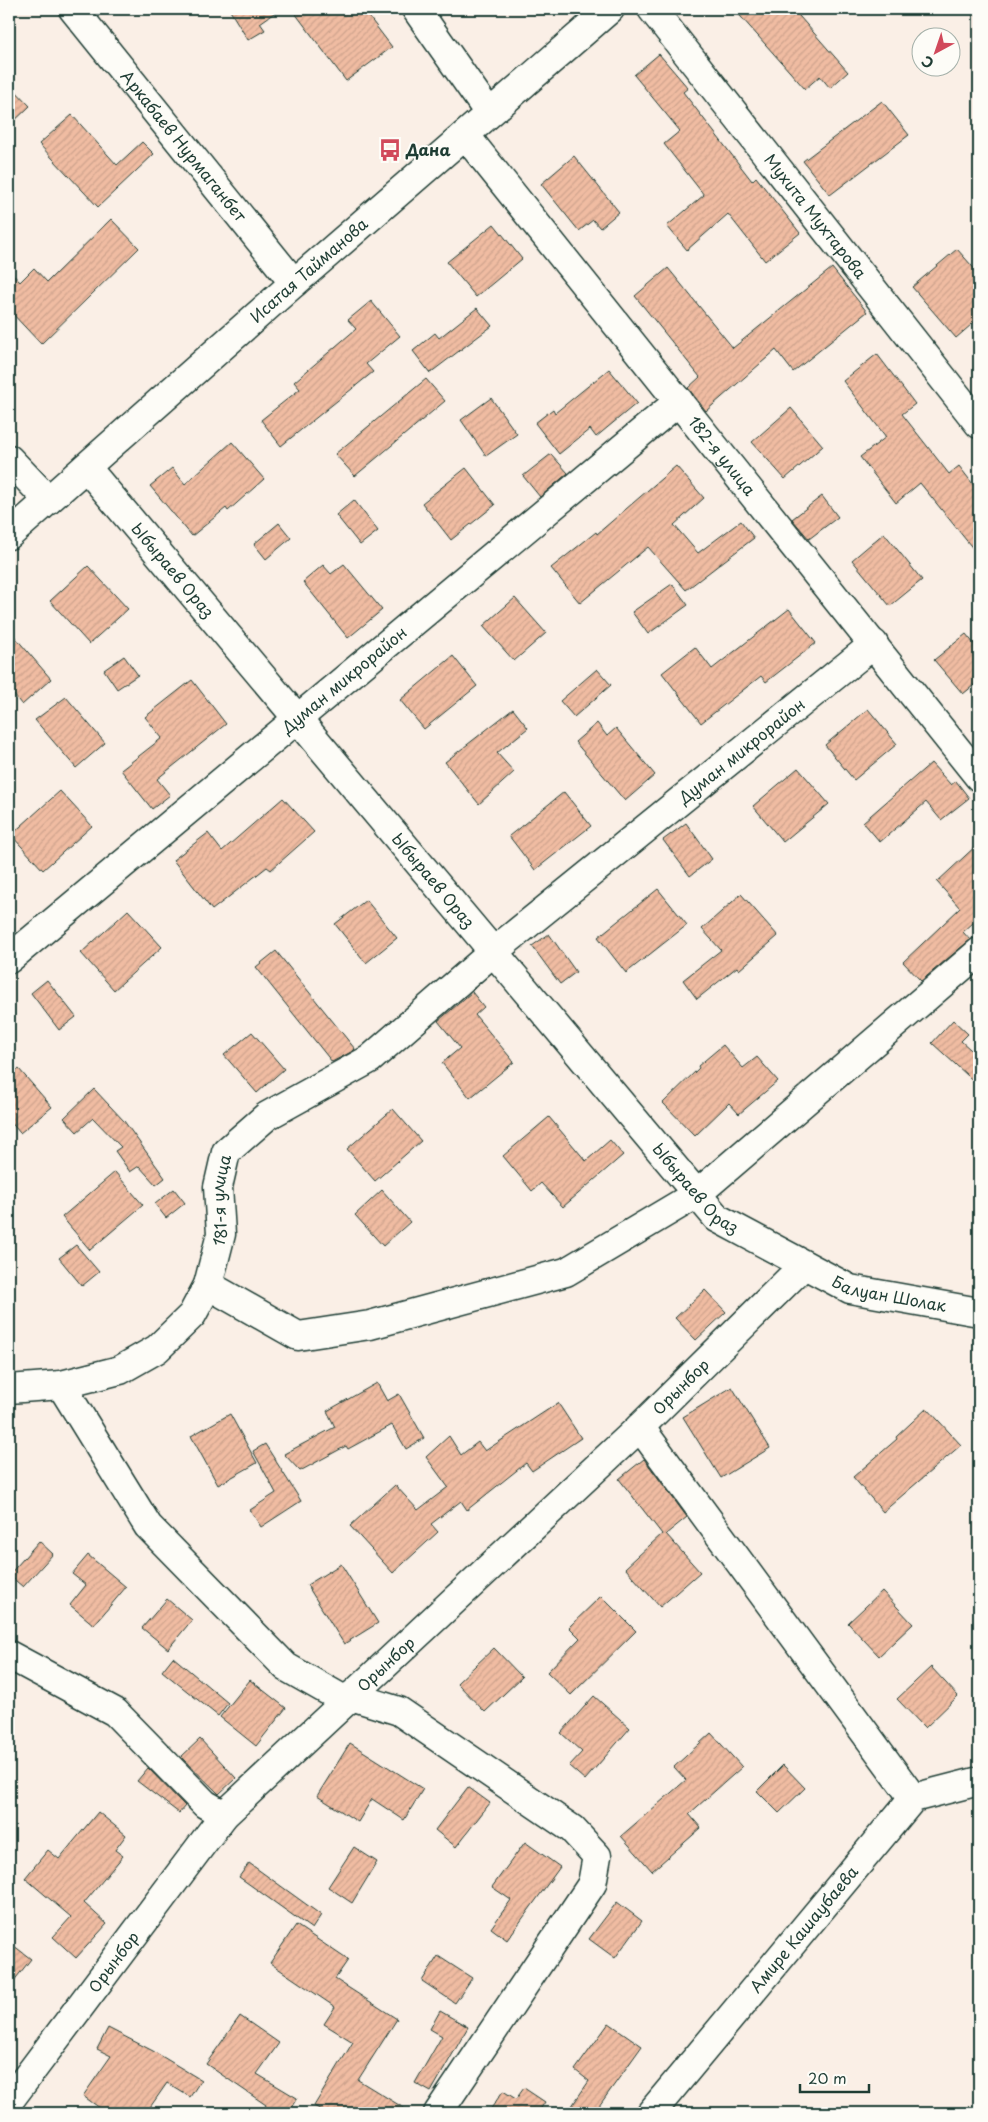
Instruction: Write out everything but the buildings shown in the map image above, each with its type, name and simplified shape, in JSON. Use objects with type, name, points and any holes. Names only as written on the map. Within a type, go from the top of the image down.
[{"type":"street","name":"Аркабаев Нурмаганбет","points":[[73,9],[294,282]]},
{"type":"street","points":[[416,9],[490,113]]},
{"type":"street","name":"Исатая Тайманова","points":[[9,535],[294,282],[610,9]]},
{"type":"street","name":"Мухита Мухтарова","points":[[664,13],[979,424]]},
{"type":"street","name":"182-я улица","points":[[465,135],[979,777]]},
{"type":"street","name":"Думан микрорайон","points":[[9,959],[297,717],[679,401]]},
{"type":"street","points":[[9,459],[48,500]]},
{"type":"street","name":"Ыбыраев Ораз","points":[[86,466],[717,1218],[804,1265]]},
{"type":"street","name":"Думан микрорайон","points":[[493,952],[874,644]]},
{"type":"street","name":"181-я улица","points":[[9,1389],[61,1385],[120,1370],[157,1349],[192,1315],[208,1285],[221,1234],[218,1187],[226,1152],[267,1116],[370,1059],[493,952]]},
{"type":"street","points":[[208,1285],[298,1336],[370,1325],[566,1272],[697,1194],[979,952]]},
{"type":"street","name":"Балуан Шолак","points":[[804,1265],[850,1290],[979,1312]]},
{"type":"street","name":"Орынбор","points":[[9,2101],[224,1815],[640,1427],[804,1265]]},
{"type":"street","points":[[61,1385],[148,1526],[286,1667],[349,1699],[400,1711],[572,1829],[597,1856],[592,1884],[438,2113]]},
{"type":"street","points":[[640,1427],[913,1798],[979,1781]]},
{"type":"street","points":[[9,1655],[115,1712],[205,1804],[224,1815]]},
{"type":"street","name":"Амире Кашаубаева","points":[[651,2113],[913,1798]]},
{"type":"place","name":"Дана","points":[[390,150]]}]
